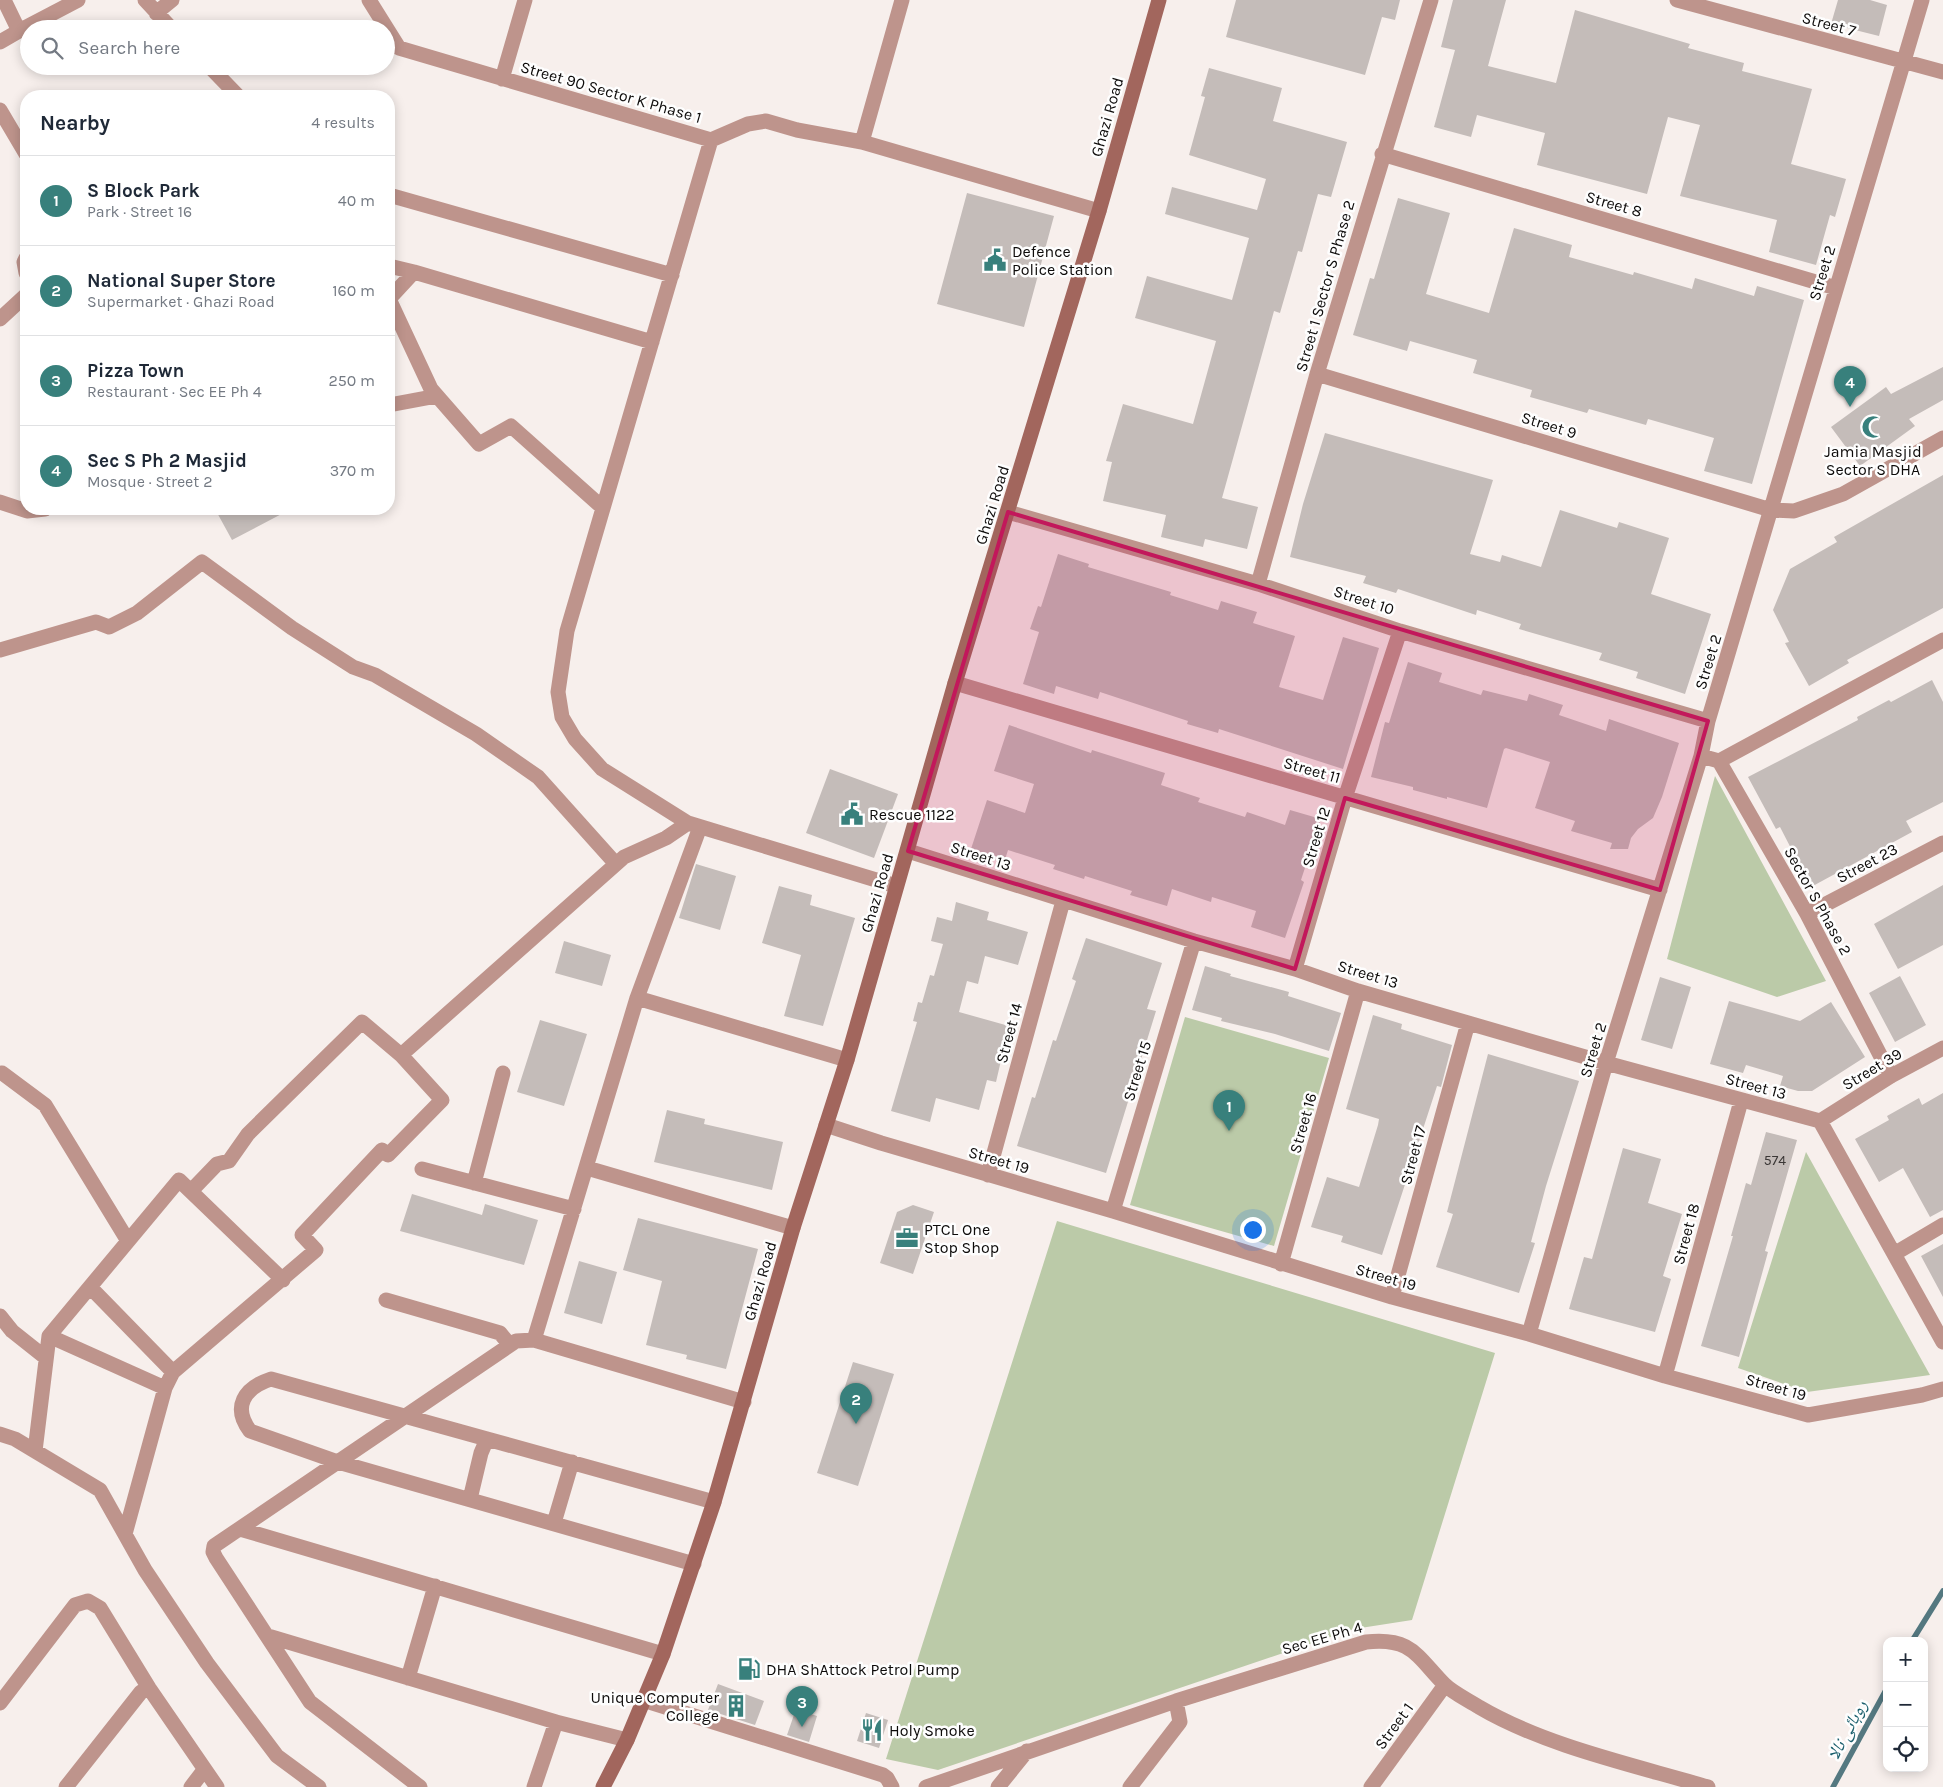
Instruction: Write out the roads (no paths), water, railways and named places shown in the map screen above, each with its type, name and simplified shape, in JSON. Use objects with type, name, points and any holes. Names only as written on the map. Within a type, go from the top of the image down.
[{"type":"main road","name":"Ghazi Road","points":[[603,1787],[627,1740],[663,1654],[714,1502],[793,1228],[847,1060],[955,682],[1099,211],[1159,0]]},
{"type":"street","points":[[0,42],[19,31],[4,0]]},
{"type":"street","points":[[40,20],[78,0]]},
{"type":"street","points":[[145,0],[163,20]]},
{"type":"street","points":[[156,13],[172,0]]},
{"type":"street","name":"Street 90 Sector K Phase 1","points":[[369,0],[381,20]]},
{"type":"street","points":[[502,79],[524,0]]},
{"type":"street","name":"Street 1 Sector S Phase 2","points":[[1258,584],[1382,154],[1431,0]]},
{"type":"street","name":"Street 7","points":[[1677,0],[1904,63],[1943,72]]},
{"type":"street","name":"Street 2","points":[[1529,1334],[1606,1063],[1701,756],[1708,721],[1922,0]]},
{"type":"street","points":[[862,142],[897,1]]},
{"type":"street","name":"Street 90 Sector K Phase 1","points":[[395,43],[398,48],[711,140],[748,124],[766,121],[797,130],[862,142],[1099,211]]},
{"type":"street","points":[[218,75],[232,90]]},
{"type":"street","points":[[0,110],[20,144]]},
{"type":"street","points":[[711,140],[567,631],[558,692],[562,717],[575,739],[602,769],[694,825],[896,886]]},
{"type":"street","name":"Street 8","points":[[1382,154],[1836,288]]},
{"type":"street","points":[[395,197],[672,275]]},
{"type":"street","points":[[395,267],[652,342]]},
{"type":"street","points":[[395,293],[414,272]]},
{"type":"street","points":[[0,319],[20,301]]},
{"type":"street","points":[[395,312],[431,389],[478,444],[511,426],[603,508]]},
{"type":"street","name":"Street 9","points":[[1317,374],[1771,510],[1794,511],[1843,494],[1943,438]]},
{"type":"street","points":[[395,404],[437,396]]},
{"type":"street","points":[[0,502],[20,509]]},
{"type":"street","name":"Street 10","points":[[1008,512],[1258,584],[1400,631],[1708,721]]},
{"type":"street","points":[[0,650],[96,622],[109,627],[137,613],[202,562],[292,628],[353,667],[375,676],[476,734],[538,777],[616,864]]},
{"type":"street","name":"Street 12","points":[[1295,969],[1346,798],[1400,631]]},
{"type":"street","points":[[1701,756],[1719,761],[1943,640]]},
{"type":"street","name":"Street 11","points":[[955,682],[1660,890]]},
{"type":"street","name":"Sector S Phase 2","points":[[1719,761],[1807,914],[1891,1076]]},
{"type":"street","points":[[401,1055],[624,857],[694,825]]},
{"type":"street","points":[[534,1340],[637,998],[694,825]]},
{"type":"street","name":"Street 23","points":[[1807,914],[1943,843]]},
{"type":"street","name":"Street 13","points":[[908,851],[1194,941],[1295,969],[1358,991],[1741,1101],[1820,1121]]},
{"type":"street","name":"Street 14","points":[[988,1175],[1063,901]]},
{"type":"street","name":"Street 15","points":[[1113,1211],[1194,941]]},
{"type":"street","name":"Street 16","points":[[1281,1264],[1358,991]]},
{"type":"street","points":[[637,998],[847,1060]]},
{"type":"street","points":[[125,1534],[165,1388],[173,1372],[316,1250],[302,1235],[382,1150],[388,1154],[442,1100],[401,1055],[362,1022],[248,1134],[229,1161],[217,1164],[191,1191]]},
{"type":"street","name":"Street 17","points":[[1392,1297],[1468,1023]]},
{"type":"street","name":"Street 39","points":[[1820,1121],[1891,1076],[1943,1048]]},
{"type":"street","points":[[474,1183],[504,1073]]},
{"type":"street","points":[[2,1074],[45,1105],[128,1242]]},
{"type":"street","name":"Street 18","points":[[1665,1376],[1741,1101]]},
{"type":"street","points":[[1820,1121],[1943,1342]]},
{"type":"street","name":"Street 19","points":[[826,1125],[1392,1297],[1529,1334],[1665,1376],[1808,1415],[1922,1395],[1943,1389]]},
{"type":"street","points":[[587,1168],[793,1228]]},
{"type":"street","points":[[422,1169],[574,1209]]},
{"type":"street","points":[[35,1451],[49,1336],[179,1180],[282,1280]]},
{"type":"street","points":[[1894,1254],[1943,1225]]},
{"type":"street","points":[[90,1287],[173,1372]]},
{"type":"street","points":[[386,1300],[500,1333],[509,1344]]},
{"type":"street","points":[[0,1316],[12,1331],[46,1358]]},
{"type":"street","points":[[49,1336],[165,1388]]},
{"type":"street","points":[[420,1787],[310,1702],[213,1552],[214,1546],[509,1344],[523,1339],[534,1340],[744,1402]]},
{"type":"street","points":[[694,1564],[338,1462],[250,1432],[242,1420],[241,1409],[247,1392],[257,1384],[271,1380],[714,1502]]},
{"type":"street","points":[[0,1434],[35,1451],[100,1490],[145,1570],[207,1663],[277,1756],[319,1787]]},
{"type":"street","points":[[470,1499],[481,1453],[487,1439]]},
{"type":"street","points":[[554,1524],[572,1462]]},
{"type":"street","points":[[240,1529],[663,1654]]},
{"type":"street","points":[[408,1678],[435,1586]]},
{"type":"street","points":[[0,1703],[75,1605],[88,1601],[100,1608],[149,1688],[217,1787]]},
{"type":"street","points":[[268,1636],[556,1722],[627,1740]]},
{"type":"street","name":"Sec EE Ph 4","points":[[926,1787],[1176,1701],[1366,1642],[1384,1640],[1411,1648],[1445,1686],[1480,1708],[1540,1736],[1708,1787]]},
{"type":"street","name":"Street 1","points":[[1371,1787],[1445,1686]]},
{"type":"street","points":[[66,1787],[140,1692],[149,1688]]},
{"type":"street","points":[[643,1700],[883,1776],[887,1778],[892,1787]]},
{"type":"street","points":[[1130,1787],[1180,1722],[1176,1701]]},
{"type":"street","points":[[534,1787],[556,1722]]},
{"type":"street","points":[[998,1787],[1027,1751]]},
{"type":"street","points":[[191,1787],[204,1770]]},
{"type":"waterway","name":"روہائی نالا","points":[[1914,1637],[1943,1591]]},
{"type":"waterway","name":"روہائی نالا","points":[[1833,1787],[1883,1695]]},
{"type":"place","name":"Defence Police Station","points":[[995,260]]},
{"type":"place","name":"Sec S Ph 2 Masjid","points":[[1850,407]]},
{"type":"place","name":"Jamia Masjid Sector S DHA","points":[[1873,427]]},
{"type":"place","name":"Rescue 1122","points":[[852,814]]},
{"type":"place","name":"S Block Park","points":[[1229,1131]]},
{"type":"place","name":"PTCL One Stop Shop","points":[[907,1238]]},
{"type":"place","name":"National Super Store","points":[[856,1424]]},
{"type":"place","name":"DHA ShAttock Petrol Pump","points":[[749,1669]]},
{"type":"place","name":"Unique Computer College","points":[[736,1706]]},
{"type":"place","name":"Pizza Town","points":[[802,1727]]},
{"type":"place","name":"Holy Smoke","points":[[872,1730]]}]
